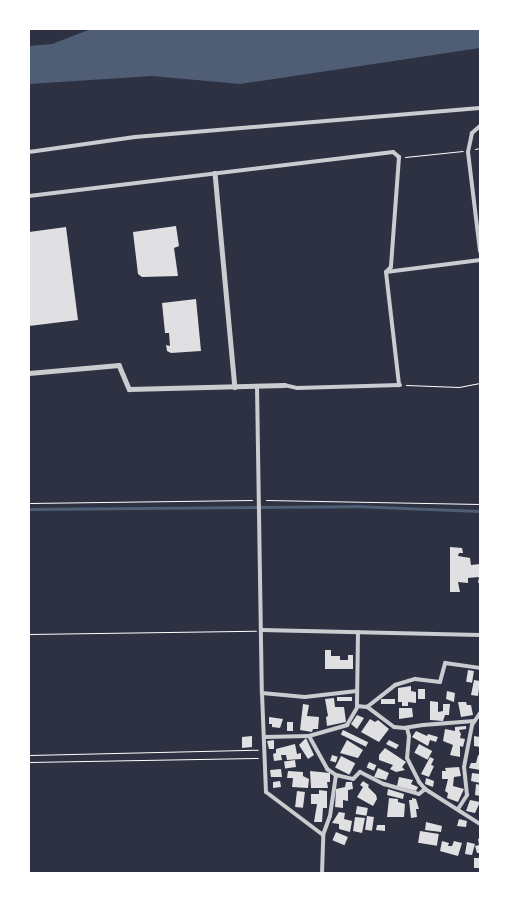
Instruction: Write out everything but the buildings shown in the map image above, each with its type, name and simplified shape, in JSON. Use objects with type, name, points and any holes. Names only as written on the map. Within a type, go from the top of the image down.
[{"type":"street","points":[[29,152],[135,137],[480,108]]},
{"type":"street","points":[[480,126],[472,133],[468,150],[480,250]]},
{"type":"street","points":[[29,196],[393,152],[399,157],[391,267],[386,272]]},
{"type":"street","points":[[215,173],[235,387]]},
{"type":"street","points":[[386,272],[480,260]]},
{"type":"street","points":[[29,373],[119,365],[129,389],[284,385],[297,388],[400,385],[386,272]]},
{"type":"street","points":[[257,386],[262,693],[266,792],[323,835]]},
{"type":"street","points":[[261,630],[480,635]]},
{"type":"street","points":[[264,737],[309,736],[346,726],[358,706],[358,632]]},
{"type":"street","points":[[366,707],[395,685],[415,679],[440,682],[444,663],[480,668]]},
{"type":"street","points":[[262,693],[305,697],[357,691]]},
{"type":"street","points":[[358,706],[366,707],[394,727],[407,728],[474,722]]},
{"type":"street","points":[[458,809],[467,795],[464,767],[474,722],[480,713]]},
{"type":"street","points":[[407,728],[410,736],[407,758],[419,782],[425,789],[480,824]]},
{"type":"street","points":[[309,736],[327,768],[336,775],[353,779],[360,772],[384,784],[419,794],[425,789]]},
{"type":"street","points":[[322,873],[323,835],[330,816],[336,775]]},
{"type":"path","points":[[399,157],[468,150]]},
{"type":"path","points":[[400,385],[459,386],[480,384]]},
{"type":"path","points":[[29,634],[261,630]]},
{"type":"path","points":[[29,755],[264,750]]},
{"type":"path","points":[[29,762],[264,758]]},
{"type":"water","points":[[91,29],[480,29],[480,48],[240,84],[152,76],[29,84],[29,46],[52,44]]},
{"type":"waterway","points":[[29,509],[354,506],[480,511]]}]
